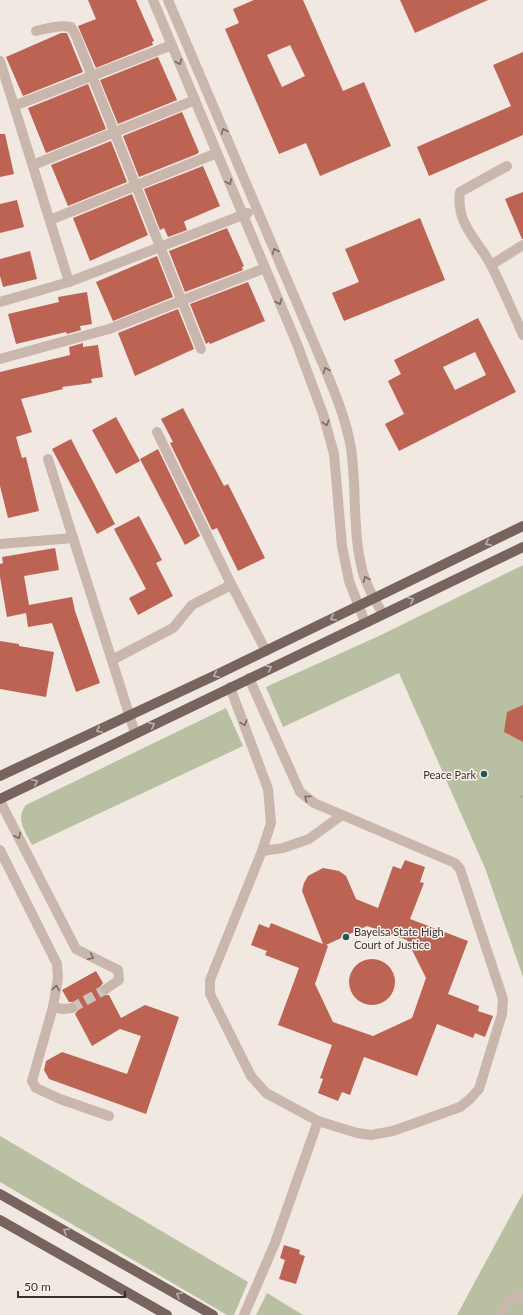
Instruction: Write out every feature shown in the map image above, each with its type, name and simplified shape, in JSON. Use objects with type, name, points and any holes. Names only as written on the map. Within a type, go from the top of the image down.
[{"type":"main road","points":[[0,776],[266,651],[523,526]]},
{"type":"main road","points":[[0,800],[230,687],[523,547]]},
{"type":"main road","points":[[0,1194],[213,1315]]},
{"type":"main road","points":[[0,1220],[168,1315]]},
{"type":"street","points":[[153,0],[243,214],[323,414],[334,454],[342,546],[349,581],[365,622]]},
{"type":"street","points":[[168,0],[326,369],[345,419],[355,483],[358,546],[363,573],[383,614]]},
{"type":"street","points":[[36,32],[56,26],[71,27],[137,185],[201,349]]},
{"type":"street","points":[[14,106],[172,45]]},
{"type":"street","points":[[0,61],[69,282]]},
{"type":"street","points":[[33,165],[195,100]]},
{"type":"street","points":[[50,220],[217,153]]},
{"type":"street","points":[[507,166],[460,192],[460,213],[467,230],[491,265],[523,335]]},
{"type":"street","points":[[0,302],[69,282],[243,214],[257,210]]},
{"type":"street","points":[[491,265],[523,245]]},
{"type":"street","points":[[0,359],[109,329],[265,268]]},
{"type":"street","points":[[157,432],[231,585],[266,651]]},
{"type":"street","points":[[48,459],[129,716],[136,733]]},
{"type":"street","points":[[0,544],[73,538]]},
{"type":"street","points":[[112,660],[173,628],[192,604],[231,585]]},
{"type":"street","points":[[230,687],[268,789],[271,823],[262,851],[210,980],[210,994],[251,1076],[266,1093],[318,1121],[357,1133],[372,1135],[394,1131],[460,1107],[479,1089],[502,1014],[503,999],[460,869],[455,863],[314,803],[300,792],[249,678]]},
{"type":"street","points":[[0,800],[76,950],[118,970],[119,980],[106,989]]},
{"type":"street","points":[[262,851],[283,848],[309,839],[342,815]]},
{"type":"street","points":[[0,850],[57,964],[58,978],[53,1008],[32,1081],[36,1088],[60,1099],[109,1116]]},
{"type":"street","points":[[53,1008],[72,1008]]},
{"type":"street","points":[[244,1315],[275,1243],[318,1121]]},
{"type":"street","points":[[501,1315],[508,1301],[523,1295]]},
{"type":"green space","name":"Peace Park","points":[[523,565],[523,977],[485,868],[399,673],[283,727],[266,687],[381,635]]},
{"type":"green space","points":[[226,708],[243,746],[32,845],[24,830],[21,820],[21,815],[26,805]]},
{"type":"green space","points":[[0,1136],[248,1282],[234,1315],[227,1315],[0,1182]]},
{"type":"green space","points":[[523,1193],[523,1315],[457,1315]]},
{"type":"green space","points":[[267,1293],[303,1315],[256,1315]]},
{"type":"building","points":[[88,0],[136,0],[154,41],[152,42],[153,45],[96,68],[78,26],[96,19]]},
{"type":"building","points":[[254,0],[303,0],[343,91],[364,82],[391,146],[320,176],[306,143],[279,154],[225,29],[239,23],[233,9]],"holes":[[[290,45],[305,76],[282,87],[267,55]]]},
{"type":"building","points":[[400,0],[488,0],[415,33]]},
{"type":"building","points":[[61,33],[67,33],[83,72],[23,96],[6,57]]},
{"type":"building","points":[[523,52],[523,135],[429,176],[417,147],[511,106],[493,65]]},
{"type":"building","points":[[158,57],[177,100],[118,124],[100,80]]},
{"type":"building","points":[[88,84],[106,129],[46,153],[28,108]]},
{"type":"building","points":[[182,112],[199,152],[139,177],[123,136]]},
{"type":"building","points":[[0,134],[5,134],[14,174],[0,177]]},
{"type":"building","points":[[111,141],[127,182],[68,206],[51,165]]},
{"type":"building","points":[[203,166],[220,206],[185,221],[187,230],[168,237],[164,228],[160,230],[144,189]]},
{"type":"building","points":[[523,192],[523,239],[522,239],[505,199]]},
{"type":"building","points":[[132,194],[148,235],[90,261],[73,218]]},
{"type":"building","points":[[17,200],[24,227],[0,233],[0,204]]},
{"type":"building","points":[[420,218],[445,280],[344,321],[332,293],[359,282],[345,249]]},
{"type":"building","points":[[227,228],[244,266],[242,267],[243,270],[185,292],[169,251]]},
{"type":"building","points":[[30,251],[37,279],[3,287],[0,276],[0,259]]},
{"type":"building","points":[[157,256],[173,297],[113,321],[96,282]]},
{"type":"building","points":[[248,282],[265,321],[210,344],[209,342],[206,344],[190,304]]},
{"type":"building","points":[[87,292],[92,324],[80,326],[81,330],[67,334],[66,332],[16,344],[8,314],[59,302],[58,297]]},
{"type":"building","points":[[178,309],[194,349],[135,376],[118,333]]},
{"type":"building","points":[[478,318],[516,392],[399,451],[385,424],[404,414],[388,381],[401,374],[394,360]],"holes":[[[475,352],[486,375],[455,390],[443,367]]]},
{"type":"building","points":[[83,343],[83,347],[98,345],[103,377],[91,379],[92,383],[62,387],[63,389],[21,399],[32,432],[16,437],[22,458],[26,457],[39,511],[8,518],[0,486],[0,372],[70,355],[69,347]]},
{"type":"building","points":[[183,408],[224,486],[228,484],[265,558],[238,571],[217,528],[212,530],[170,443],[173,442],[161,419]]},
{"type":"building","points":[[116,417],[140,461],[116,474],[92,430]]},
{"type":"building","points":[[71,439],[115,524],[97,534],[52,449]]},
{"type":"building","points":[[158,449],[200,536],[185,545],[140,459]]},
{"type":"building","points":[[139,516],[162,560],[156,563],[173,596],[138,615],[129,598],[146,589],[114,529]]},
{"type":"building","points":[[55,548],[59,570],[24,576],[29,605],[72,597],[75,611],[100,683],[76,692],[52,623],[28,627],[26,613],[7,617],[0,577],[0,564],[3,563],[2,557]]},
{"type":"building","points":[[0,641],[54,652],[46,697],[0,689]]},
{"type":"building","points":[[523,705],[523,742],[504,732],[507,712]]},
{"type":"building","points":[[405,860],[425,867],[420,882],[424,883],[410,919],[468,941],[448,994],[479,1006],[478,1011],[493,1016],[485,1037],[475,1033],[473,1038],[437,1024],[417,1076],[364,1057],[350,1095],[342,1092],[338,1101],[318,1093],[323,1079],[320,1078],[332,1045],[278,1025],[299,968],[265,955],[267,951],[251,945],[259,924],[269,928],[271,923],[323,944],[302,891],[308,876],[323,868],[339,871],[346,876],[356,899],[378,908],[393,866],[401,869]],"holes":[[[367,926],[407,940],[426,978],[412,1018],[373,1036],[333,1022],[315,984],[328,946],[326,945]]]},
{"type":"building","points":[[377,959],[381,960],[391,969],[394,973],[394,991],[385,1001],[377,1005],[367,1005],[359,1001],[350,991],[349,977],[353,969],[363,960]]},
{"type":"building","points":[[96,971],[103,983],[100,987],[100,992],[104,995],[109,995],[121,1018],[145,1005],[179,1017],[146,1114],[49,1079],[44,1070],[46,1061],[62,1052],[127,1074],[141,1036],[120,1029],[92,1046],[75,1014],[78,1010],[77,1004],[74,1002],[69,1002],[62,990]]},
{"type":"building","points":[[284,1245],[300,1250],[299,1254],[305,1256],[296,1284],[279,1279],[285,1260],[280,1258]]},
{"type":"tunnel","points":[[72,1008],[106,989]]},
{"type":"place","name":"Peace Park","points":[[484,774]]},
{"type":"place","name":"Bayelsa State High Court of Justice","points":[[346,937]]}]
